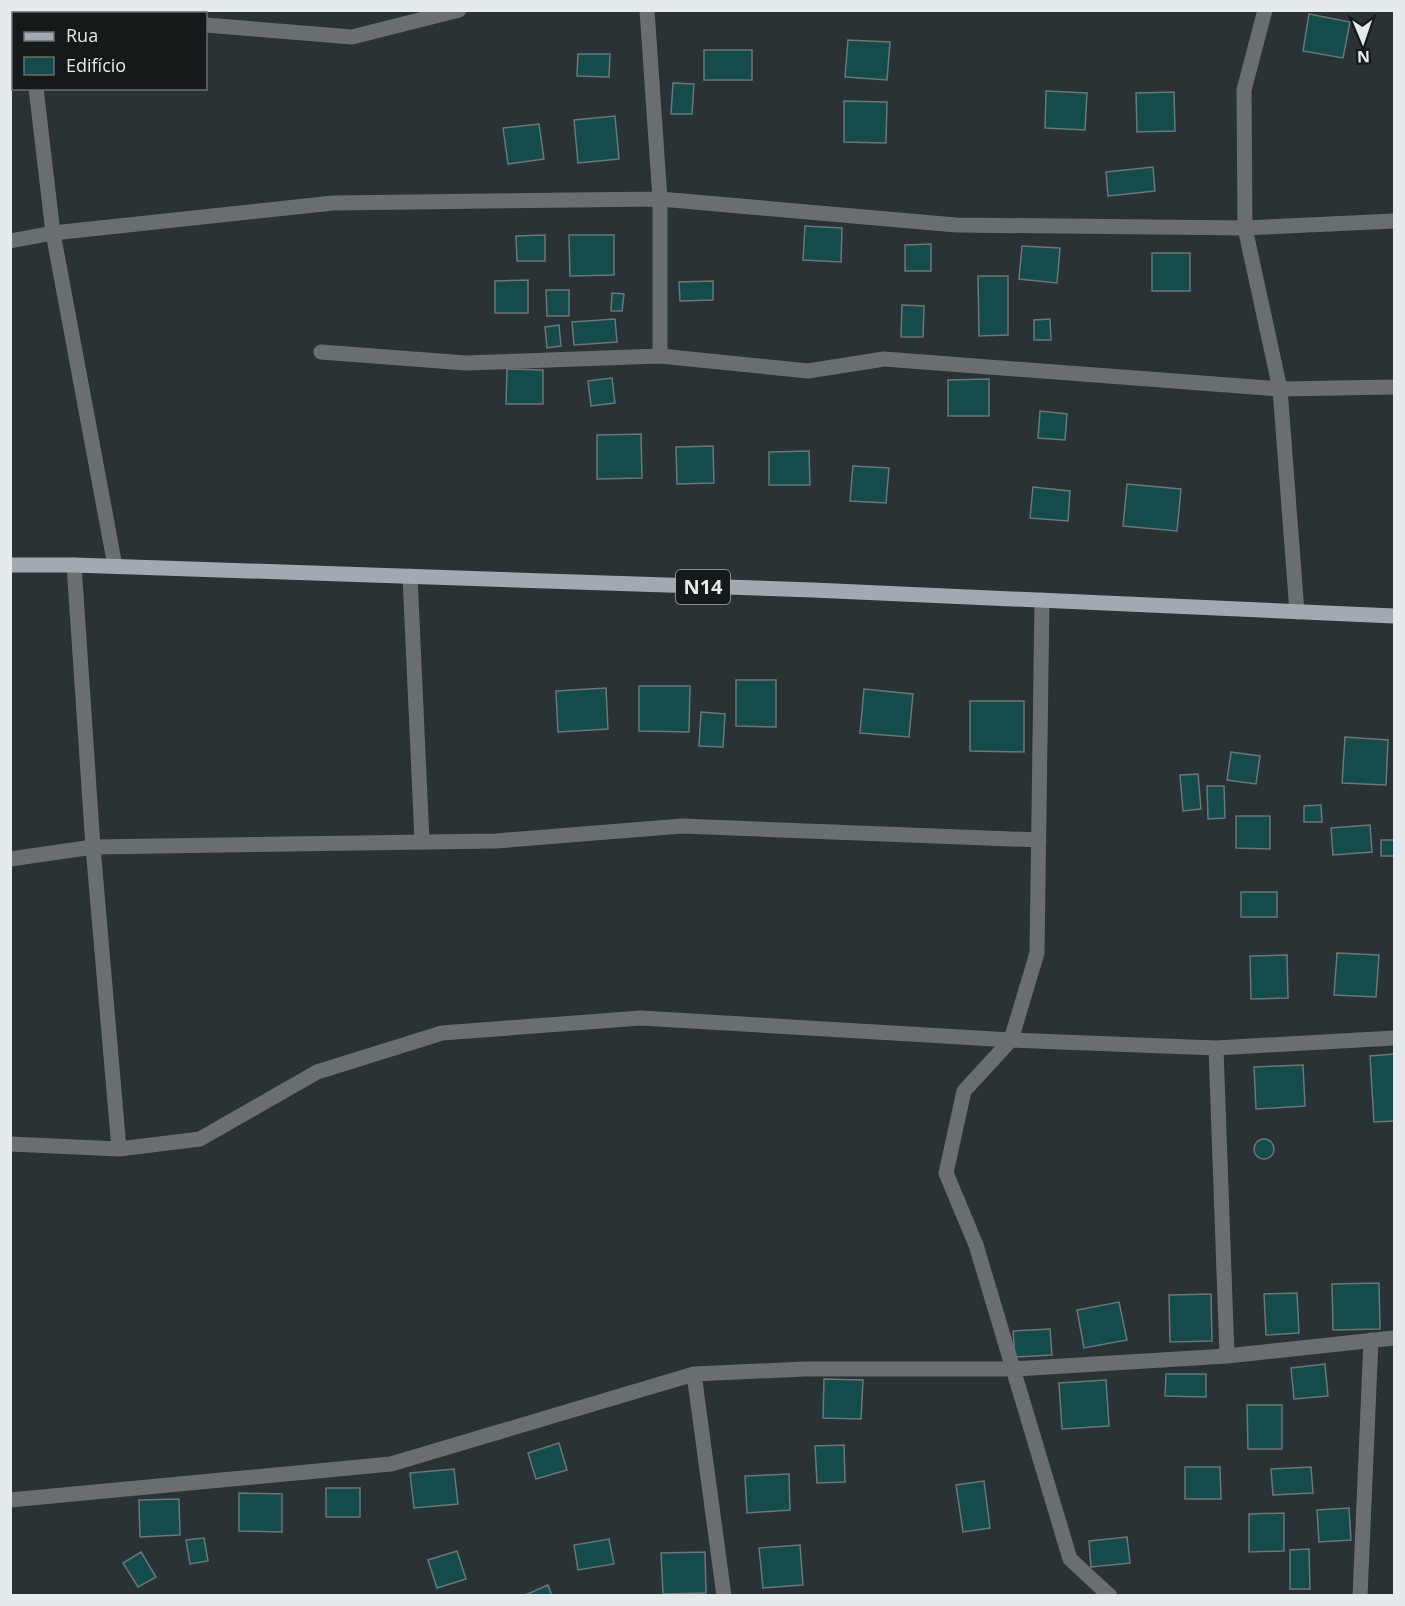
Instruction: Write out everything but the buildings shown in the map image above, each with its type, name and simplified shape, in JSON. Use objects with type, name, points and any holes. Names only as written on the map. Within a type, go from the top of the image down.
[{"type":"main road","name":"N14","points":[[10,565],[116,566],[410,576],[1395,616]]},
{"type":"street","points":[[207,25],[352,37],[459,10]]},
{"type":"street","points":[[647,10],[660,199],[660,356]]},
{"type":"street","points":[[1265,10],[1244,90],[1245,228],[1280,389],[1297,612]]},
{"type":"street","points":[[36,90],[53,233],[116,566]]},
{"type":"street","points":[[10,241],[53,233],[333,202],[660,199],[956,225],[1245,228],[1395,221]]},
{"type":"street","points":[[321,352],[466,363],[660,356],[808,371],[884,359],[1280,389],[1395,387]]},
{"type":"street","points":[[74,565],[93,847],[119,1149]]},
{"type":"street","points":[[410,576],[422,841]]},
{"type":"street","points":[[1042,600],[1037,952],[1011,1040],[964,1091],[946,1173],[976,1245],[1070,1559],[1110,1596]]},
{"type":"street","points":[[10,859],[93,847],[496,841],[682,826],[1039,840]]},
{"type":"street","points":[[10,1144],[119,1149],[200,1139],[317,1072],[441,1034],[641,1018],[1011,1040],[1216,1048],[1395,1038]]},
{"type":"street","points":[[1216,1048],[1227,1356]]},
{"type":"street","points":[[10,1500],[391,1464],[694,1374],[805,1369],[1014,1369],[1227,1356],[1395,1338]]},
{"type":"street","points":[[1360,1596],[1371,1340]]},
{"type":"street","points":[[694,1374],[724,1596]]}]
